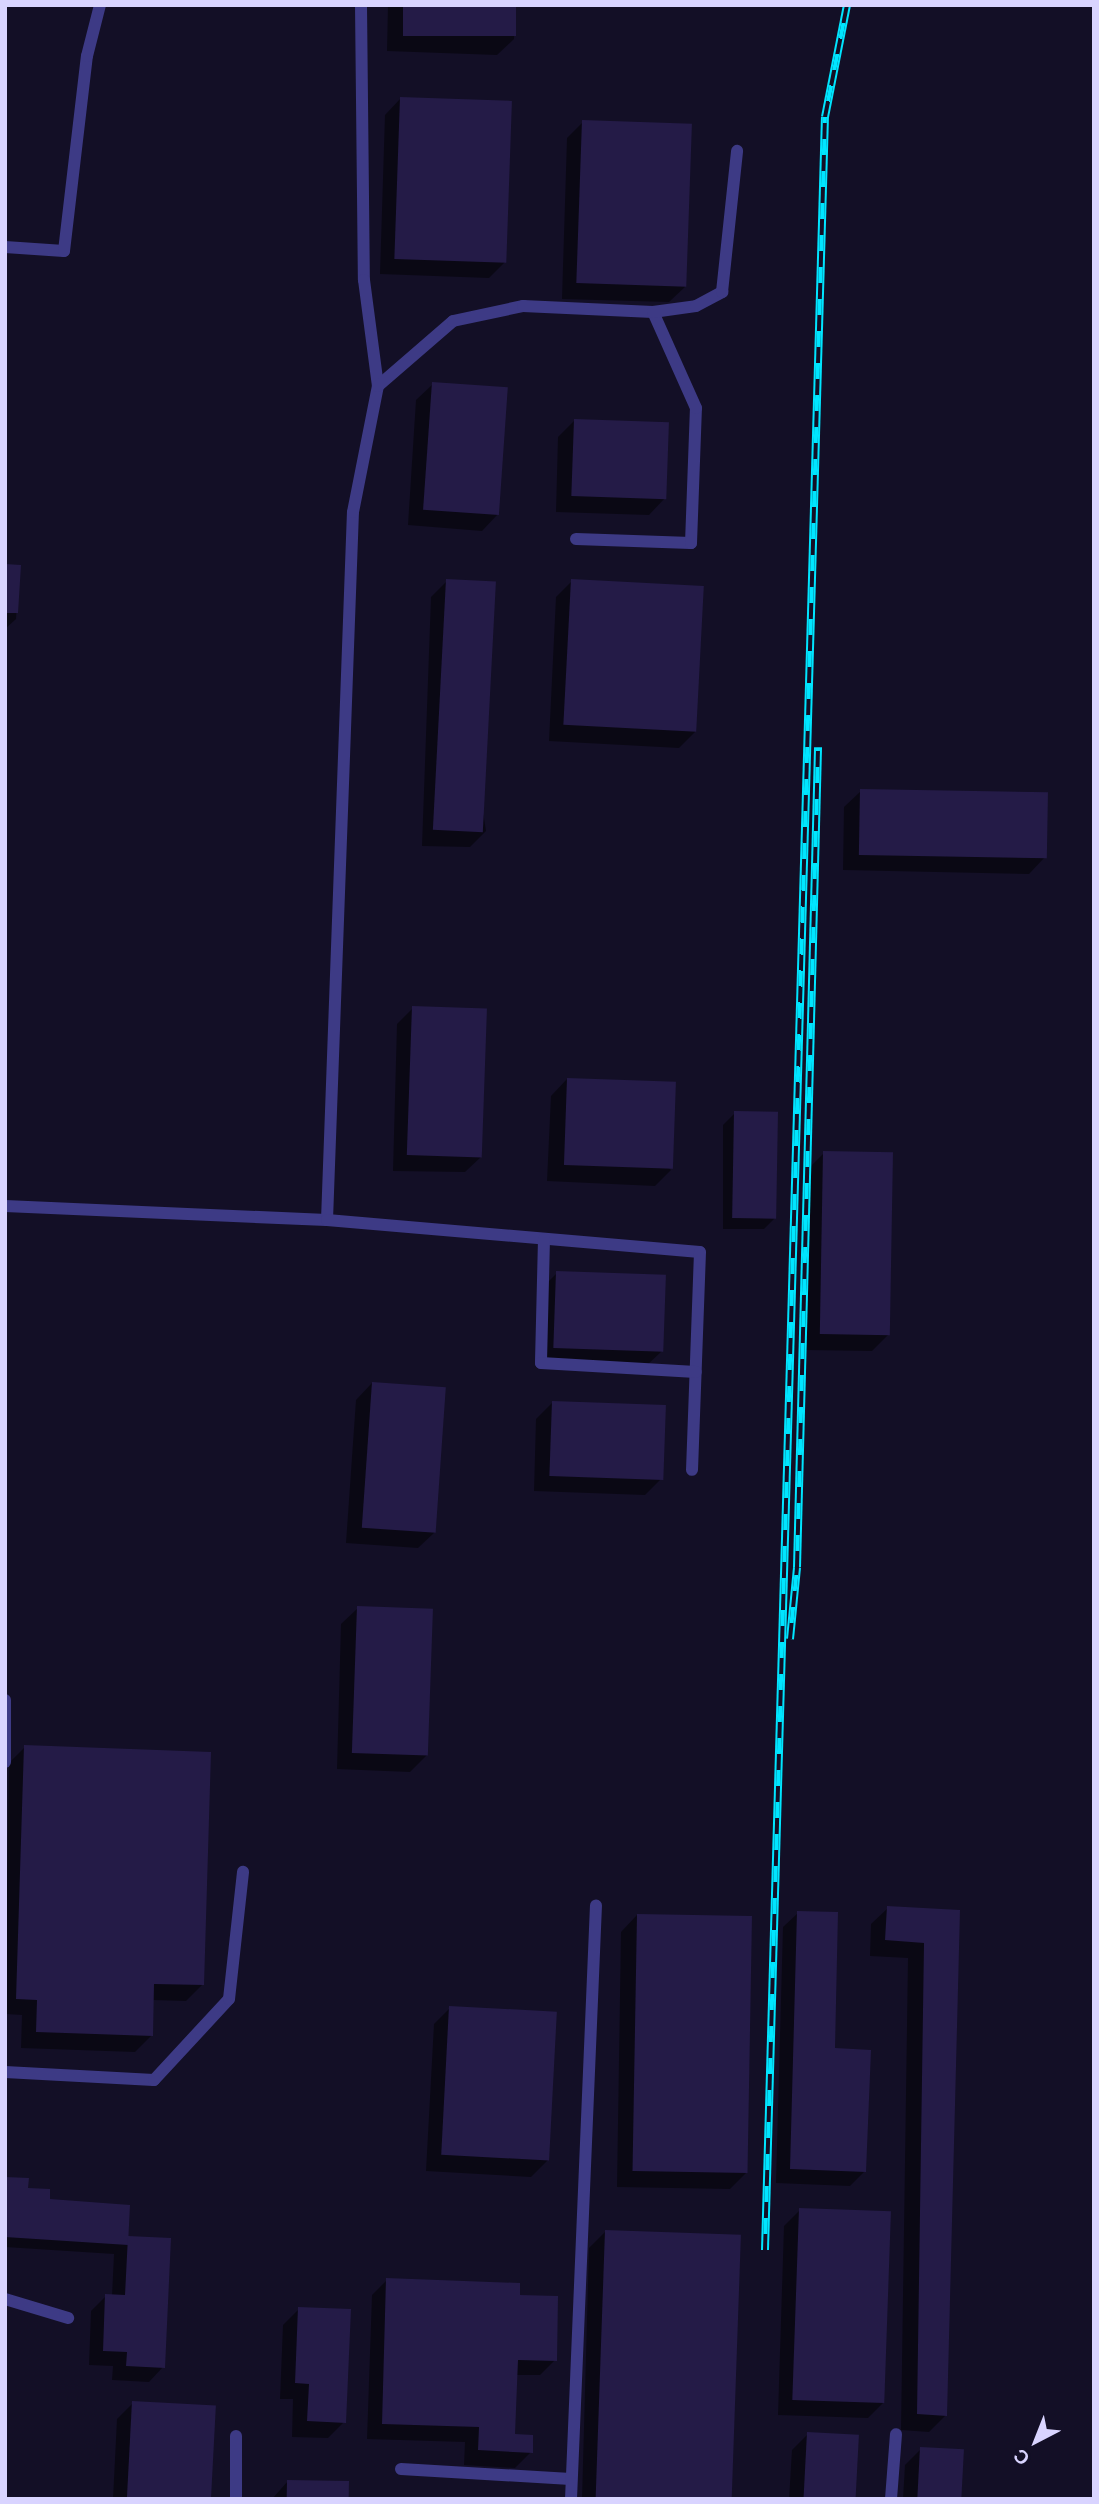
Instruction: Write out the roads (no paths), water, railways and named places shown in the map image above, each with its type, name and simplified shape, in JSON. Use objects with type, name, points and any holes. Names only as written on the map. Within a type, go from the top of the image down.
[{"type":"lane","points":[[5,247],[64,251],[87,56],[100,5]]},
{"type":"lane","points":[[327,1220],[353,512],[378,386],[364,280],[361,5]]},
{"type":"lane","points":[[378,386],[453,321],[523,306],[653,312],[696,306],[722,292],[737,151]]},
{"type":"lane","points":[[576,539],[691,542],[696,408],[653,312]]},
{"type":"lane","points":[[5,1206],[327,1220],[700,1252],[692,1470]]},
{"type":"lane","points":[[544,1239],[541,1363],[696,1371]]},
{"type":"lane","points":[[5,1700],[5,1762]]},
{"type":"lane","points":[[5,2072],[154,2080],[229,1998],[243,1872]]},
{"type":"lane","points":[[570,2499],[596,1906]]},
{"type":"lane","points":[[5,2300],[68,2318]]},
{"type":"lane","points":[[891,2499],[896,2434]]},
{"type":"lane","points":[[236,2436],[236,2499]]},
{"type":"lane","points":[[401,2469],[571,2479]]},
{"type":"railway","points":[[765,2250],[825,117],[847,5]]},
{"type":"railway","points":[[790,1639],[797,1567],[818,747]]}]
